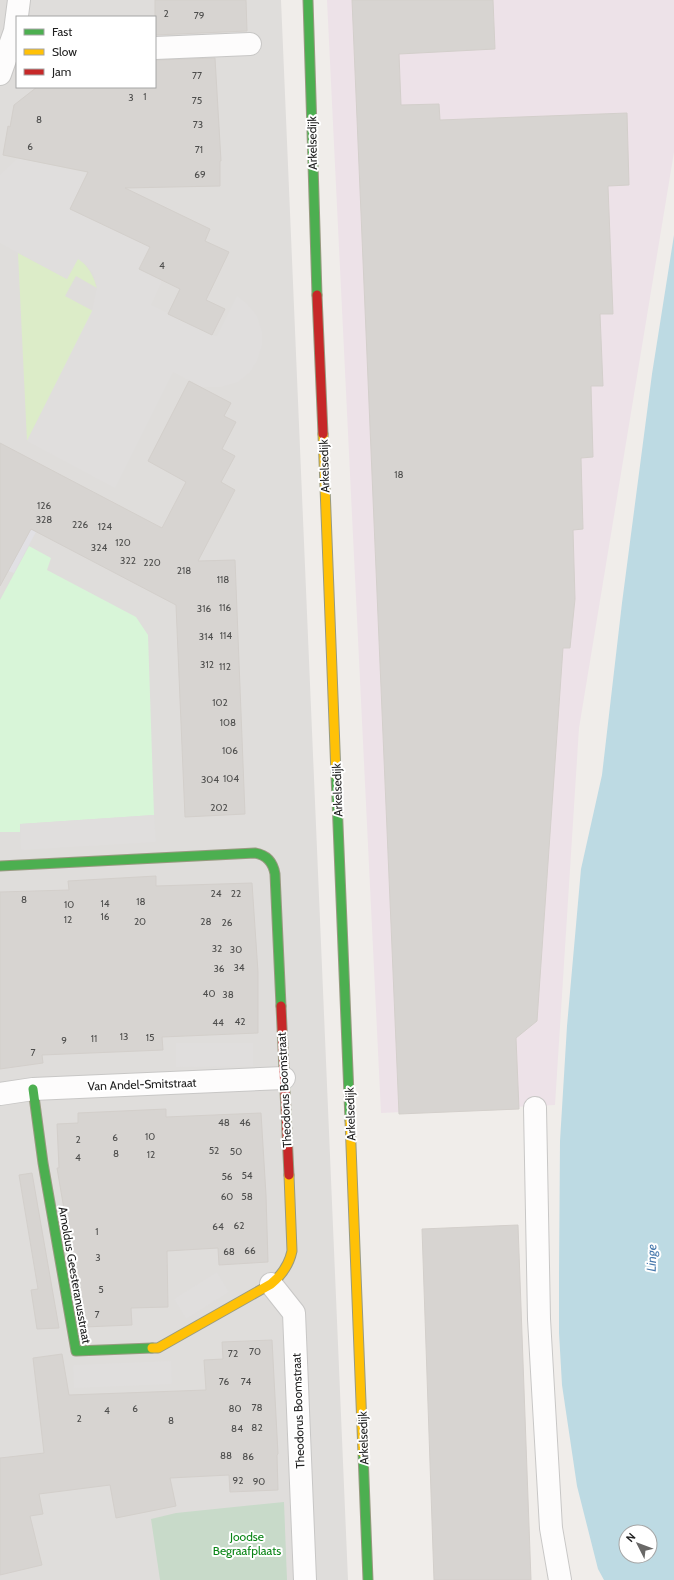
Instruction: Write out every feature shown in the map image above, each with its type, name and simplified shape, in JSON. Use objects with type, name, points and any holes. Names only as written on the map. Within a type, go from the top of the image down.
[{"type":"main road","name":"Arkelsedijk","points":[[308,0],[313,191],[368,1580]]},
{"type":"main road","name":"Theodorus Boomstraat","points":[[0,866],[255,853],[264,854],[269,858],[274,866],[275,874],[292,1251],[286,1271],[271,1284]]},
{"type":"main road","name":"Arnoldus Geesteranusstraat","points":[[33,1089],[43,1163],[76,1352],[158,1348],[271,1284]]},
{"type":"street","points":[[17,16],[19,0]]},
{"type":"street","points":[[0,74],[16,31]]},
{"type":"street","points":[[156,48],[250,44]]},
{"type":"street","name":"Van Andel-Smitstraat","points":[[0,1094],[33,1089],[284,1078]]},
{"type":"street","points":[[535,1108],[539,1327],[551,1528],[560,1580]]},
{"type":"street","name":"Theodorus Boomstraat","points":[[271,1284],[294,1313],[305,1580]]},
{"type":"shaded area","points":[[0,0],[281,0],[348,1580],[0,1580]]},
{"type":"shaded area","points":[[327,0],[674,0],[674,152],[579,728],[555,1105],[381,1113]]},
{"type":"shaded area","points":[[18,158],[87,173],[70,209],[150,247],[139,269],[162,281],[151,305],[217,336],[237,296],[247,304],[257,316],[262,332],[262,345],[257,361],[250,372],[238,382],[220,387],[202,387],[173,372],[115,488],[27,441],[92,311],[97,288],[93,274],[86,265],[78,259],[67,279],[0,243],[0,175]]},
{"type":"shaded area","points":[[16,521],[36,532],[14,573],[8,571]]},
{"type":"shaded area","points":[[154,815],[156,842],[21,850],[20,824]]},
{"type":"shaded area","points":[[176,1043],[253,1043],[253,1066],[176,1067]]},
{"type":"shaded area","points":[[217,1272],[229,1292],[186,1319],[174,1299]]},
{"type":"shaded area","points":[[171,1361],[172,1384],[74,1388],[73,1365]]},
{"type":"green space","points":[[18,253],[67,279],[78,258],[90,272],[97,288],[76,276],[65,296],[93,311],[27,441]]},
{"type":"green space","points":[[29,546],[51,558],[47,570],[136,617],[148,635],[154,815],[20,824],[20,832],[0,832],[0,600]]},
{"type":"green space","name":"Joodse Begraafplaats","points":[[284,1502],[287,1580],[160,1580],[151,1519],[176,1513]]},
{"type":"water","name":"Linge","points":[[674,235],[674,1580],[604,1580],[598,1569],[577,1486],[562,1385],[559,1333],[560,1141],[567,1026],[581,869],[602,775],[622,603],[652,374]]},
{"type":"building","points":[[155,0],[246,0],[247,31],[156,35]]},
{"type":"building","points":[[352,0],[493,0],[495,49],[399,54],[401,105],[439,104],[440,120],[627,113],[629,185],[608,186],[613,314],[600,314],[603,386],[591,386],[593,457],[581,458],[583,529],[573,530],[575,599],[570,648],[563,648],[537,1021],[516,1038],[519,1109],[399,1114]]},
{"type":"building","points":[[215,58],[221,161],[220,186],[125,188],[210,229],[205,241],[229,252],[206,300],[225,309],[212,335],[168,314],[180,289],[139,269],[150,247],[70,209],[88,172],[3,155],[8,126],[10,127],[14,105],[36,88],[156,88],[156,60]]},
{"type":"building","points":[[189,381],[231,403],[224,416],[236,422],[222,449],[235,456],[221,482],[235,490],[198,561],[235,560],[245,814],[185,817],[176,605],[31,529],[0,586],[0,443],[162,528],[186,482],[148,461]]},
{"type":"building","points":[[156,876],[156,886],[252,883],[258,972],[258,1033],[162,1037],[163,1050],[42,1055],[43,1063],[0,1069],[0,892],[69,890],[68,881]]},
{"type":"building","points":[[166,1109],[166,1117],[261,1113],[268,1262],[219,1265],[218,1248],[167,1251],[168,1307],[131,1308],[132,1325],[84,1327],[57,1168],[59,1168],[57,1124],[78,1123],[78,1113]]},
{"type":"building","points":[[32,1173],[59,1328],[37,1329],[31,1290],[38,1289],[19,1175]]},
{"type":"building","points":[[518,1225],[531,1580],[434,1580],[422,1229]]},
{"type":"building","points":[[272,1340],[278,1454],[278,1490],[230,1492],[229,1475],[170,1478],[176,1506],[116,1518],[110,1485],[39,1494],[43,1514],[30,1516],[42,1565],[0,1575],[0,1458],[44,1453],[33,1358],[62,1354],[69,1395],[206,1390],[204,1360],[223,1359],[222,1342]]},
{"type":"traffic: fast","points":[[308,0],[317,295]]},
{"type":"traffic: fast","points":[[336,775],[350,1120]]},
{"type":"traffic: fast","points":[[0,866],[255,853],[263,855],[273,866],[275,874],[281,1006]]},
{"type":"traffic: fast","points":[[33,1089],[43,1163],[76,1351],[152,1348]]},
{"type":"traffic: fast","points":[[363,1453],[368,1580]]},
{"type":"traffic: slow","points":[[323,434],[336,775]]},
{"type":"traffic: slow","points":[[350,1120],[363,1453]]},
{"type":"traffic: slow","points":[[152,1348],[158,1348],[271,1284],[282,1273],[289,1261],[292,1251],[289,1175]]},
{"type":"traffic: jam","points":[[317,295],[323,434]]},
{"type":"traffic: jam","points":[[281,1006],[289,1175]]}]
